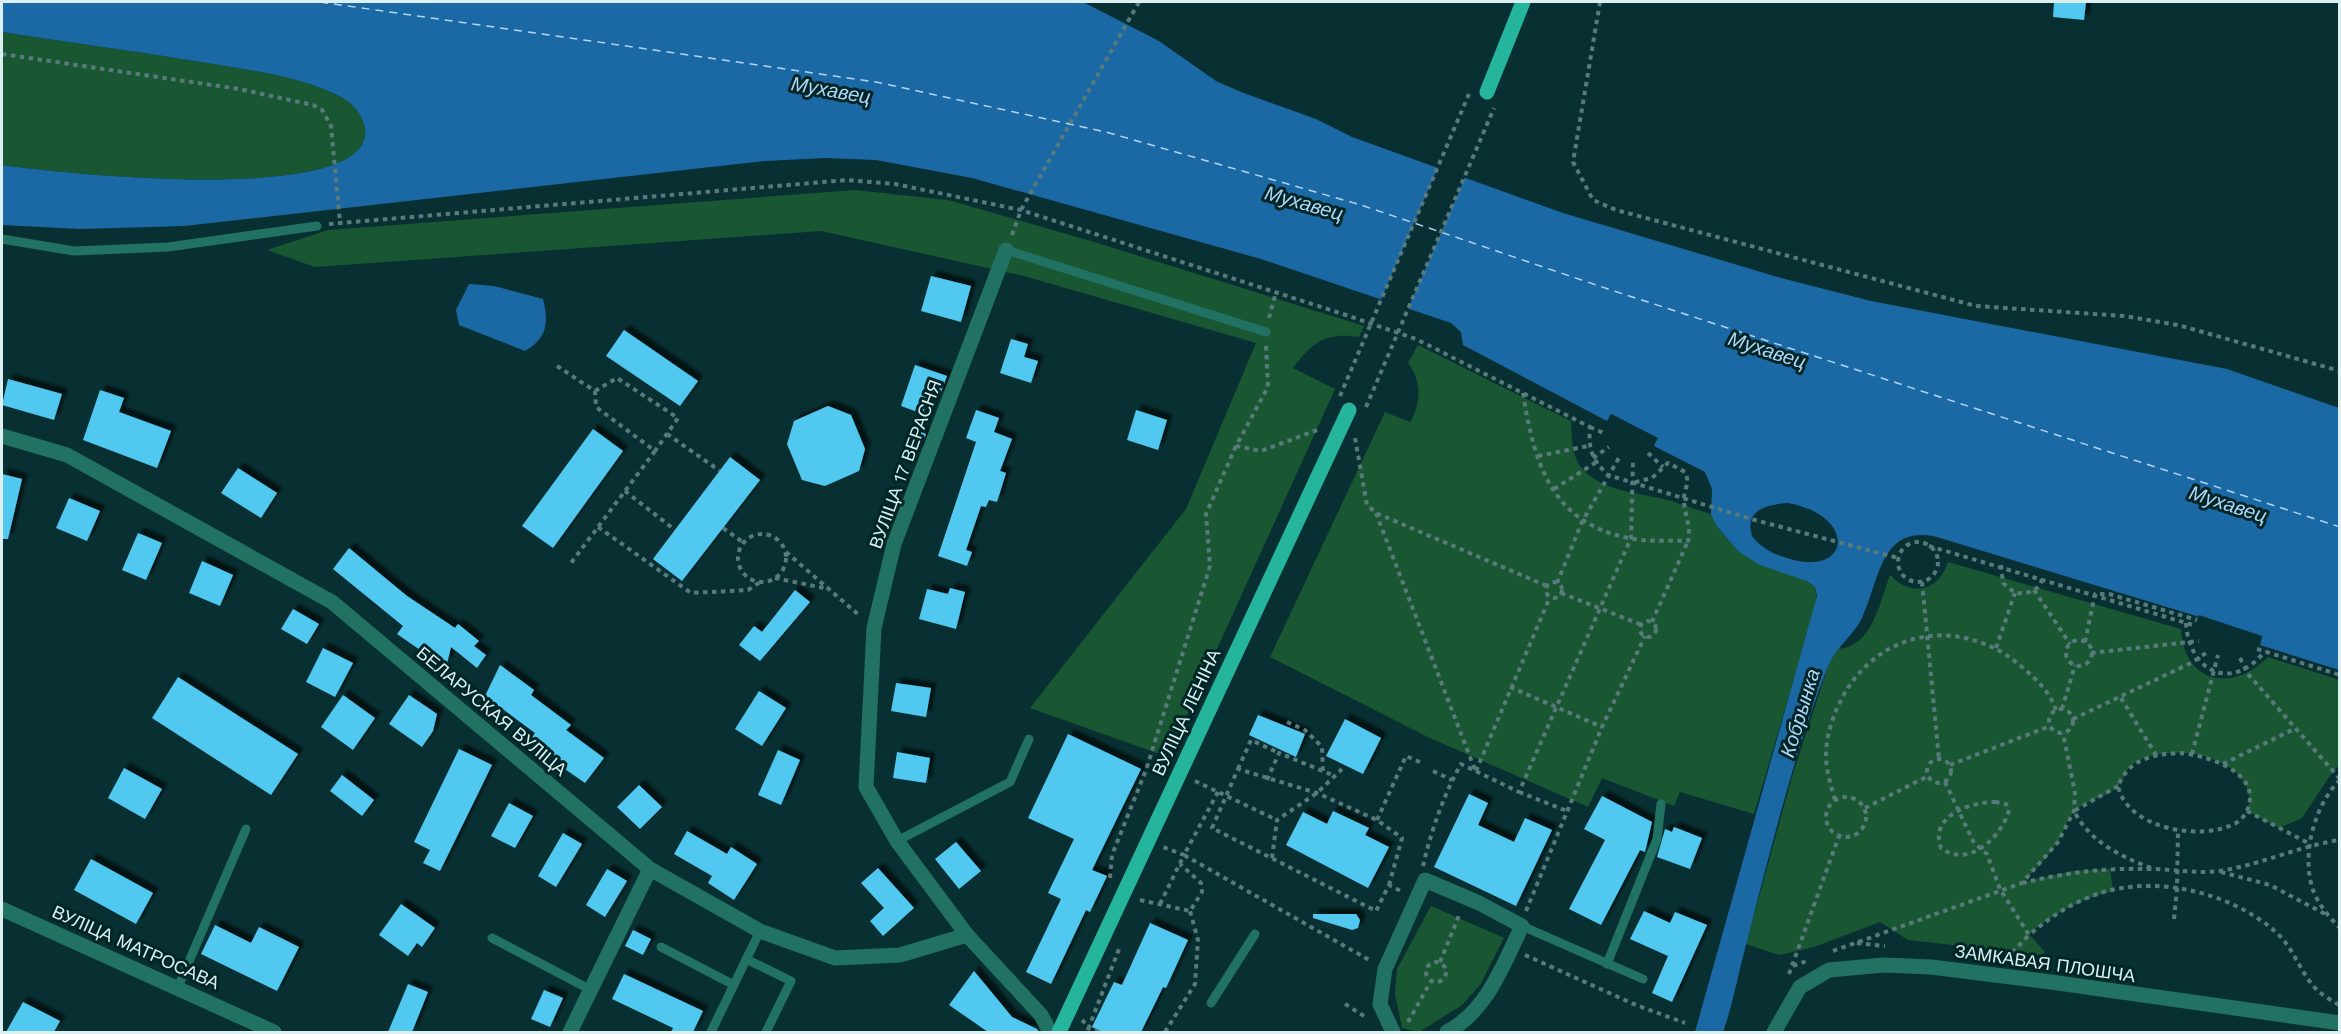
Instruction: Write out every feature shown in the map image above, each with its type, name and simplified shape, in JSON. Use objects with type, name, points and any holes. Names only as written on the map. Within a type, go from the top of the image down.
[{"type":"main road","points":[[1486,92],[1523,2]]},
{"type":"main road","name":"ВУЛІЦА ЛЕНІНА","points":[[1059,1032],[1349,410]]},
{"type":"street","name":"ВУЛІЦА 17 ВЕРАСНЯ","points":[[1006,250],[894,544],[874,628],[866,787],[897,841],[967,935],[1041,1015],[1050,1032]]},
{"type":"street","name":"БЕЛАРУСКАЯ ВУЛІЦА","points":[[2,436],[67,455],[332,602],[650,869],[759,931],[835,958],[900,955],[967,935]]},
{"type":"street","points":[[570,1032],[650,869]]},
{"type":"street","points":[[1393,1032],[1380,1004],[1384,969],[1425,880],[1522,926],[1488,995],[1465,1023],[1447,1032]]},
{"type":"street","name":"ВУЛІЦА МАТРОСАВА","points":[[2,909],[178,987],[252,1027],[274,1032]]},
{"type":"street","name":"ЗАМКАВАЯ ПЛОШЧА","points":[[1774,1032],[1800,987],[1829,970],[1884,965],[1931,967],[2051,982],[2340,1023]]},
{"type":"lane","points":[[2,239],[75,251],[168,247],[316,226]]},
{"type":"lane","points":[[1006,250],[1266,332]]},
{"type":"lane","points":[[897,841],[1010,782],[1029,739]]},
{"type":"lane","points":[[1607,963],[1657,839],[1661,804]]},
{"type":"lane","points":[[178,987],[246,829]]},
{"type":"lane","points":[[1522,926],[1642,979]]},
{"type":"lane","points":[[711,1032],[759,931]]},
{"type":"lane","points":[[1211,1003],[1255,934]]},
{"type":"lane","points":[[492,938],[591,990]]},
{"type":"lane","points":[[661,947],[734,985]]},
{"type":"lane","points":[[746,959],[791,981],[766,1032]]},
{"type":"path","points":[[1006,250],[1021,210],[1139,2]]},
{"type":"path","points":[[1600,2],[1573,162],[1593,200],[1616,210],[1976,306],[2124,316],[2178,325],[2340,371]]},
{"type":"path","points":[[2,54],[239,89],[297,101],[322,110],[331,126],[340,222]]},
{"type":"path","points":[[1349,410],[1486,92]]},
{"type":"path","points":[[1349,410],[1486,92]]},
{"type":"path","points":[[1110,883],[1112,855],[1146,770],[1210,566],[1206,514],[1236,446],[1268,387],[1266,332],[1276,292]]},
{"type":"path","points":[[556,366],[595,391]]},
{"type":"path","points":[[571,563],[678,418],[617,378],[595,391]]},
{"type":"path","points":[[595,391],[596,407],[655,451]]},
{"type":"path","points":[[1523,392],[1532,439],[1538,456],[1560,502],[1582,522],[1606,532],[1631,538],[1688,541]]},
{"type":"path","points":[[1236,446],[1261,451],[1326,426]]},
{"type":"path","points":[[1590,427],[1604,433]]},
{"type":"path","points":[[667,434],[720,471]]},
{"type":"path","points":[[1354,435],[1367,505],[1376,513],[1547,586]]},
{"type":"path","points":[[1538,456],[1588,446]]},
{"type":"path","points":[[1554,489],[1609,447]]},
{"type":"path","points":[[1648,453],[1664,467]]},
{"type":"path","points":[[1557,583],[1582,522],[1620,456]]},
{"type":"path","points":[[1519,792],[1631,538],[1633,459]]},
{"type":"path","points":[[1631,484],[1652,478],[1668,463],[1685,472],[1689,478],[1683,499],[1690,527],[1688,541],[1652,622]]},
{"type":"path","points":[[625,491],[675,530]]},
{"type":"path","points":[[1699,504],[1898,558]]},
{"type":"path","points":[[1376,513],[1475,771]]},
{"type":"path","points":[[597,527],[691,592],[748,590],[759,582],[775,578],[825,588]]},
{"type":"path","points":[[723,528],[744,543]]},
{"type":"path","points":[[759,582],[746,575],[741,568],[739,553],[744,543],[754,536],[769,535],[776,538],[785,551],[825,588],[874,628]]},
{"type":"path","points":[[1929,546],[1937,556],[1933,575],[1922,582],[1904,577],[1898,565],[1898,558],[1911,544],[1923,543],[2186,622],[2196,623],[2109,594],[2095,594]]},
{"type":"path","points":[[775,578],[785,566],[785,551]]},
{"type":"path","points":[[2001,565],[2003,583],[2015,593],[2034,590],[2042,579]]},
{"type":"path","points":[[1551,582],[1557,583],[1561,587],[1561,593],[1555,598],[1550,597],[1546,593],[1547,586],[1551,582]]},
{"type":"path","points":[[1922,582],[1939,759]]},
{"type":"path","points":[[2034,590],[2070,644]]},
{"type":"path","points":[[1561,593],[1642,625]]},
{"type":"path","points":[[1996,648],[2015,593]]},
{"type":"path","points":[[2091,653],[2085,642],[2095,594]]},
{"type":"path","points":[[1475,771],[1550,597]]},
{"type":"path","points":[[1646,621],[1652,622],[1656,627],[1656,632],[1650,637],[1645,636],[1641,632],[1642,625],[1646,621]]},
{"type":"path","points":[[2186,622],[2187,641],[2198,659],[2213,670],[2231,673],[2245,670],[2265,651]]},
{"type":"path","points":[[1522,926],[1528,903],[1602,727],[1645,636]]},
{"type":"path","points":[[1835,800],[1849,797],[1861,802],[1865,808],[1866,822],[1863,828],[1852,837],[1839,836],[1829,828],[1826,815],[1835,800],[1826,755],[1828,732],[1839,703],[1854,679],[1872,659],[1898,643],[1927,636],[1972,639],[1996,648],[2012,658],[2042,687],[2056,710]]},
{"type":"path","points":[[2075,665],[2067,658],[2066,650],[2077,640],[2085,642]]},
{"type":"path","points":[[2091,653],[2199,641]]},
{"type":"path","points":[[2257,649],[2340,675]]},
{"type":"path","points":[[2073,719],[2121,698],[2198,659],[2209,651]]},
{"type":"path","points":[[2075,665],[2086,663],[2091,653]]},
{"type":"path","points":[[2192,754],[2218,655]]},
{"type":"path","points":[[2240,658],[2245,670],[2294,729],[2340,779],[2322,805],[2310,844],[2308,871],[2313,891],[2328,916],[2340,928]]},
{"type":"path","points":[[2062,709],[2075,665]]},
{"type":"path","points":[[1510,687],[1602,727]]},
{"type":"path","points":[[2121,698],[2156,755]]},
{"type":"path","points":[[2062,709],[2070,712],[2073,719],[2070,730],[2063,733],[2055,732],[2050,726],[2049,718],[2056,710],[2062,709]]},
{"type":"path","points":[[1287,722],[1305,730],[1322,747],[1323,771]]},
{"type":"path","points":[[1939,759],[1950,765],[2050,726]]},
{"type":"path","points":[[2222,764],[2294,729]]},
{"type":"path","points":[[2022,883],[2058,842],[2074,811],[2075,793],[2063,733]]},
{"type":"path","points":[[1238,769],[1267,780],[1317,793],[1377,820],[1402,838],[1389,885],[1376,911],[1212,828],[1227,796],[1238,769],[1251,740],[1335,776]]},
{"type":"path","points":[[1267,780],[1279,753]]},
{"type":"path","points":[[2074,811],[2118,786],[2132,765],[2156,755],[2192,754],[2222,764],[2233,771],[2248,788],[2250,803],[2247,811],[2236,823],[2224,828],[2202,831],[2178,829],[2155,824],[2135,813],[2123,801],[2118,786]]},
{"type":"path","points":[[1377,820],[1406,756],[1424,764]]},
{"type":"path","points":[[1939,759],[1929,764],[1928,776],[1933,782],[1945,782]]},
{"type":"path","points":[[1425,880],[1422,873],[1428,845],[1452,780],[1461,764],[1519,792],[1567,811]]},
{"type":"path","points":[[1945,782],[1951,773],[1950,765]]},
{"type":"path","points":[[1272,858],[1277,820],[1317,793],[1342,769]]},
{"type":"path","points":[[1434,771],[1452,780]]},
{"type":"path","points":[[1865,808],[1928,776]]},
{"type":"path","points":[[1194,780],[1277,820]]},
{"type":"path","points":[[1945,782],[1974,843],[1982,848],[2000,889],[2029,935]]},
{"type":"path","points":[[1160,904],[1218,792]]},
{"type":"path","points":[[1986,802],[2008,806],[2007,817],[2002,827],[1982,848],[1957,855],[1941,848],[1938,840],[1942,825],[1959,809],[1986,802]]},
{"type":"path","points":[[2074,811],[2080,823],[2100,843],[2120,855],[2154,869]]},
{"type":"path","points":[[2247,811],[2310,844]]},
{"type":"path","points":[[2174,919],[2178,829]]},
{"type":"path","points":[[1120,836],[1126,840]]},
{"type":"path","points":[[1814,958],[1793,966],[1839,836]]},
{"type":"path","points":[[1825,954],[2000,889],[2073,871],[2154,869],[2217,871],[2246,866],[2310,844],[2340,840]]},
{"type":"path","points":[[1162,847],[1184,855],[1384,969]]},
{"type":"path","points":[[1165,1032],[1195,984],[1198,940],[1190,911],[1203,892],[1201,882],[1180,864]]},
{"type":"path","points":[[2217,871],[2270,885],[2328,916]]},
{"type":"path","points":[[1389,885],[1417,900]]},
{"type":"path","points":[[2006,959],[2029,935],[2065,908],[2089,897],[2138,888],[2177,889],[2216,897],[2262,921],[2293,951],[2317,990],[2340,1005]]},
{"type":"path","points":[[1440,963],[1467,898]]},
{"type":"path","points":[[1135,910],[1140,900],[1190,911]]},
{"type":"path","points":[[1087,1032],[1123,941]]},
{"type":"path","points":[[1520,953],[1636,1005],[1685,1023]]},
{"type":"path","points":[[1433,962],[1440,963],[1445,967],[1445,976],[1441,981],[1431,981],[1426,972],[1428,966],[1433,962]]},
{"type":"path","points":[[1402,1032],[1431,981]]},
{"type":"path","points":[[1345,1004],[1376,1023]]},
{"type":"path","points":[[1089,1027],[1099,1032]]},
{"type":"green space","points":[[2,32],[262,72],[310,84],[345,99],[359,114],[365,128],[355,153],[320,169],[268,177],[205,180],[140,178],[2,165]]},
{"type":"green space","points":[[855,190],[948,200],[1091,241],[1364,326],[1359,337],[1337,336],[1314,345],[1293,368],[1335,389],[1168,757],[1030,708],[1186,509],[1256,343],[1024,276],[821,231],[315,267],[267,250],[328,230]]},
{"type":"green space","points":[[1418,345],[1571,421],[1575,456],[1588,475],[1622,490],[1671,501],[1711,514],[1719,528],[1739,549],[1815,587],[1817,601],[1754,814],[1680,792],[1674,806],[1602,778],[1588,807],[1430,738],[1270,657],[1385,412],[1410,422],[1414,415],[1417,407],[1418,384],[1408,363]]},
{"type":"green space","points":[[1948,562],[2181,629],[2184,647],[2191,662],[2201,672],[2212,677],[2240,676],[2268,657],[2339,680],[2339,765],[2302,818],[2279,828],[2247,811],[2248,789],[2234,771],[2223,764],[2198,755],[2171,753],[2145,758],[2133,764],[2120,784],[2113,790],[2074,812],[2055,846],[2023,882],[2073,871],[2110,869],[2113,891],[2068,908],[2029,934],[2045,952],[2042,955],[1908,940],[1880,922],[1814,947],[1779,955],[1746,944],[1792,777],[1829,663],[1837,649],[1849,647],[1867,632],[1878,610],[1890,575],[1907,587],[1924,588],[1938,580]]},
{"type":"green space","points":[[1431,906],[1504,938],[1480,985],[1462,1005],[1419,1032],[1402,1028],[1395,994],[1397,969]]},
{"type":"water","points":[[2,2],[1083,2],[1159,41],[1216,81],[1241,92],[1316,119],[1352,137],[1563,213],[1781,278],[1871,301],[2227,369],[2339,408],[2339,670],[2260,645],[2262,636],[1937,537],[1918,535],[1904,539],[1893,547],[1885,558],[1862,618],[1831,659],[1815,700],[1783,804],[1723,1032],[1695,1032],[1817,596],[1815,587],[1807,581],[1760,565],[1738,551],[1716,525],[1711,514],[1712,489],[1705,472],[1654,446],[1657,438],[1611,414],[1607,421],[1463,345],[1461,332],[1451,323],[1261,259],[972,178],[876,160],[825,158],[765,161],[184,226],[80,229],[2,225],[2,165],[140,178],[205,180],[268,177],[320,169],[355,153],[365,128],[359,114],[345,99],[310,84],[262,72],[2,32]],"holes":[[[1788,503],[1811,510],[1827,520],[1835,532],[1838,543],[1834,553],[1824,560],[1808,562],[1782,556],[1763,547],[1752,536],[1751,520],[1754,514],[1765,507]]]},
{"type":"water","points":[[469,284],[494,286],[543,299],[546,323],[538,341],[525,351],[459,325],[456,310]]},
{"type":"pier","points":[[1439,165],[1466,175],[1407,311],[1380,302]]},
{"type":"pier","points":[[1611,414],[1658,438],[1652,448],[1654,439],[1612,418],[1606,424]]},
{"type":"pier","points":[[2199,615],[2262,636],[2260,645],[2258,647],[2259,638],[2198,618]]},
{"type":"building","points":[[2054,2],[2086,2],[2084,20],[2053,17]]},
{"type":"building","points":[[931,276],[971,286],[961,322],[921,311]]},
{"type":"building","points":[[624,330],[698,381],[680,406],[606,356]]},
{"type":"building","points":[[1011,339],[1028,344],[1024,357],[1038,361],[1031,383],[1000,373]]},
{"type":"building","points":[[915,365],[947,376],[939,397],[929,394],[923,414],[901,406]]},
{"type":"building","points":[[8,379],[62,394],[54,420],[2,405]]},
{"type":"building","points":[[100,390],[124,398],[119,412],[171,431],[157,468],[83,440]]},
{"type":"building","points":[[828,406],[851,415],[865,449],[859,471],[825,486],[802,480],[787,444],[794,421]]},
{"type":"building","points":[[976,410],[999,418],[994,432],[1012,439],[1000,471],[1006,473],[997,502],[989,500],[986,507],[981,506],[966,550],[972,552],[967,566],[938,556],[976,442],[966,438]]},
{"type":"building","points":[[1136,410],[1167,420],[1158,450],[1127,440]]},
{"type":"building","points":[[911,428],[926,434],[918,453],[903,446]]},
{"type":"building","points":[[593,429],[623,451],[553,548],[522,526]]},
{"type":"building","points":[[730,457],[760,480],[682,581],[653,559]]},
{"type":"building","points":[[238,468],[277,493],[261,518],[221,493]]},
{"type":"building","points":[[2,474],[22,479],[8,539],[2,539]]},
{"type":"building","points":[[69,498],[100,511],[87,541],[56,528]]},
{"type":"building","points":[[138,533],[162,543],[146,580],[122,570]]},
{"type":"building","points":[[349,548],[407,596],[455,628],[458,624],[479,641],[474,646],[486,655],[477,668],[451,647],[447,664],[426,647],[423,652],[397,634],[403,626],[333,569]]},
{"type":"building","points":[[202,561],[233,575],[220,606],[189,593]]},
{"type":"building","points":[[950,588],[965,592],[956,629],[919,619],[927,589],[948,594]]},
{"type":"building","points":[[795,590],[810,602],[760,661],[739,645],[754,626],[762,632]]},
{"type":"building","points":[[293,609],[319,624],[307,644],[281,629]]},
{"type":"building","points":[[323,648],[353,663],[335,697],[306,682]]},
{"type":"building","points":[[500,665],[534,690],[531,695],[571,725],[566,730],[604,758],[585,783],[562,767],[565,763],[531,739],[535,733],[485,696]]},
{"type":"building","points":[[178,677],[298,754],[271,795],[152,718]]},
{"type":"building","points":[[896,683],[931,688],[926,717],[891,711]]},
{"type":"building","points":[[759,691],[786,708],[762,746],[735,729]]},
{"type":"building","points":[[343,695],[375,718],[353,750],[321,727]]},
{"type":"building","points":[[409,695],[437,714],[433,731],[422,747],[389,724]]},
{"type":"building","points":[[1258,715],[1305,734],[1296,757],[1249,735]]},
{"type":"building","points":[[1345,719],[1381,738],[1363,774],[1326,756]]},
{"type":"building","points":[[1068,734],[1141,769],[1092,870],[1107,876],[1090,912],[1086,910],[1051,984],[1026,972],[1061,899],[1048,893],[1074,839],[1028,818]]},
{"type":"building","points":[[459,749],[492,765],[440,871],[423,863],[430,850],[414,842]]},
{"type":"building","points":[[778,750],[800,760],[781,805],[758,795]]},
{"type":"building","points":[[897,752],[930,758],[926,783],[893,778]]},
{"type":"building","points":[[124,768],[162,789],[145,819],[108,798]]},
{"type":"building","points":[[342,775],[374,800],[362,816],[330,791]]},
{"type":"building","points":[[639,785],[662,807],[640,829],[617,807]]},
{"type":"building","points":[[1469,794],[1488,803],[1478,825],[1514,842],[1525,818],[1552,830],[1516,906],[1434,867]]},
{"type":"building","points":[[1602,796],[1652,822],[1645,852],[1640,850],[1601,925],[1569,909],[1605,840],[1584,829]]},
{"type":"building","points":[[509,803],[533,816],[515,848],[491,836]]},
{"type":"building","points":[[1333,811],[1369,828],[1365,835],[1389,847],[1368,888],[1286,845],[1303,812],[1327,824]]},
{"type":"building","points":[[1674,827],[1702,838],[1690,869],[1657,857],[1665,829],[1672,832]]},
{"type":"building","points":[[687,831],[727,854],[731,847],[757,864],[734,900],[708,883],[712,876],[674,854]]},
{"type":"building","points":[[563,833],[582,844],[556,887],[538,876]]},
{"type":"building","points":[[956,842],[981,871],[959,889],[935,859]]},
{"type":"building","points":[[91,859],[153,893],[136,924],[74,890]]},
{"type":"building","points":[[878,868],[914,908],[883,936],[870,921],[884,908],[861,883]]},
{"type":"building","points":[[607,869],[627,881],[605,917],[586,905]]},
{"type":"building","points":[[401,904],[435,928],[422,947],[417,943],[408,956],[379,935]]},
{"type":"building","points":[[1644,911],[1670,923],[1675,912],[1707,925],[1672,1002],[1652,993],[1668,956],[1630,939]]},
{"type":"building","points":[[1313,914],[1356,914],[1360,920],[1358,928],[1352,930],[1313,918]]},
{"type":"building","points":[[1150,923],[1188,940],[1166,988],[1163,987],[1141,1032],[1102,1032],[1092,1027],[1114,982],[1122,985]]},
{"type":"building","points":[[215,925],[251,943],[259,927],[299,947],[277,991],[201,954]]},
{"type":"building","points":[[633,930],[651,939],[643,955],[625,946]]},
{"type":"building","points":[[974,971],[1012,1017],[1039,1032],[988,1032],[949,1005]]},
{"type":"building","points":[[624,974],[703,1011],[693,1032],[671,1032],[673,1028],[612,999]]},
{"type":"building","points":[[408,984],[428,992],[412,1032],[388,1032]]},
{"type":"building","points":[[544,990],[563,998],[550,1027],[531,1019]]},
{"type":"building","points":[[23,1002],[60,1021],[54,1032],[6,1032]]},
{"type":"ferry route","points":[[320,2],[876,82],[1106,132],[1361,205],[1617,292],[2340,527]]},
{"type":"water label","name":"Мухавец","points":[[831,90]]},
{"type":"water label","name":"Мухавец","points":[[1304,203]]},
{"type":"water label","name":"Мухавец","points":[[1767,350]]},
{"type":"water label","name":"Мухавец","points":[[2228,504]]},
{"type":"water label","name":"Кобрынка","points":[[1800,713]]}]
